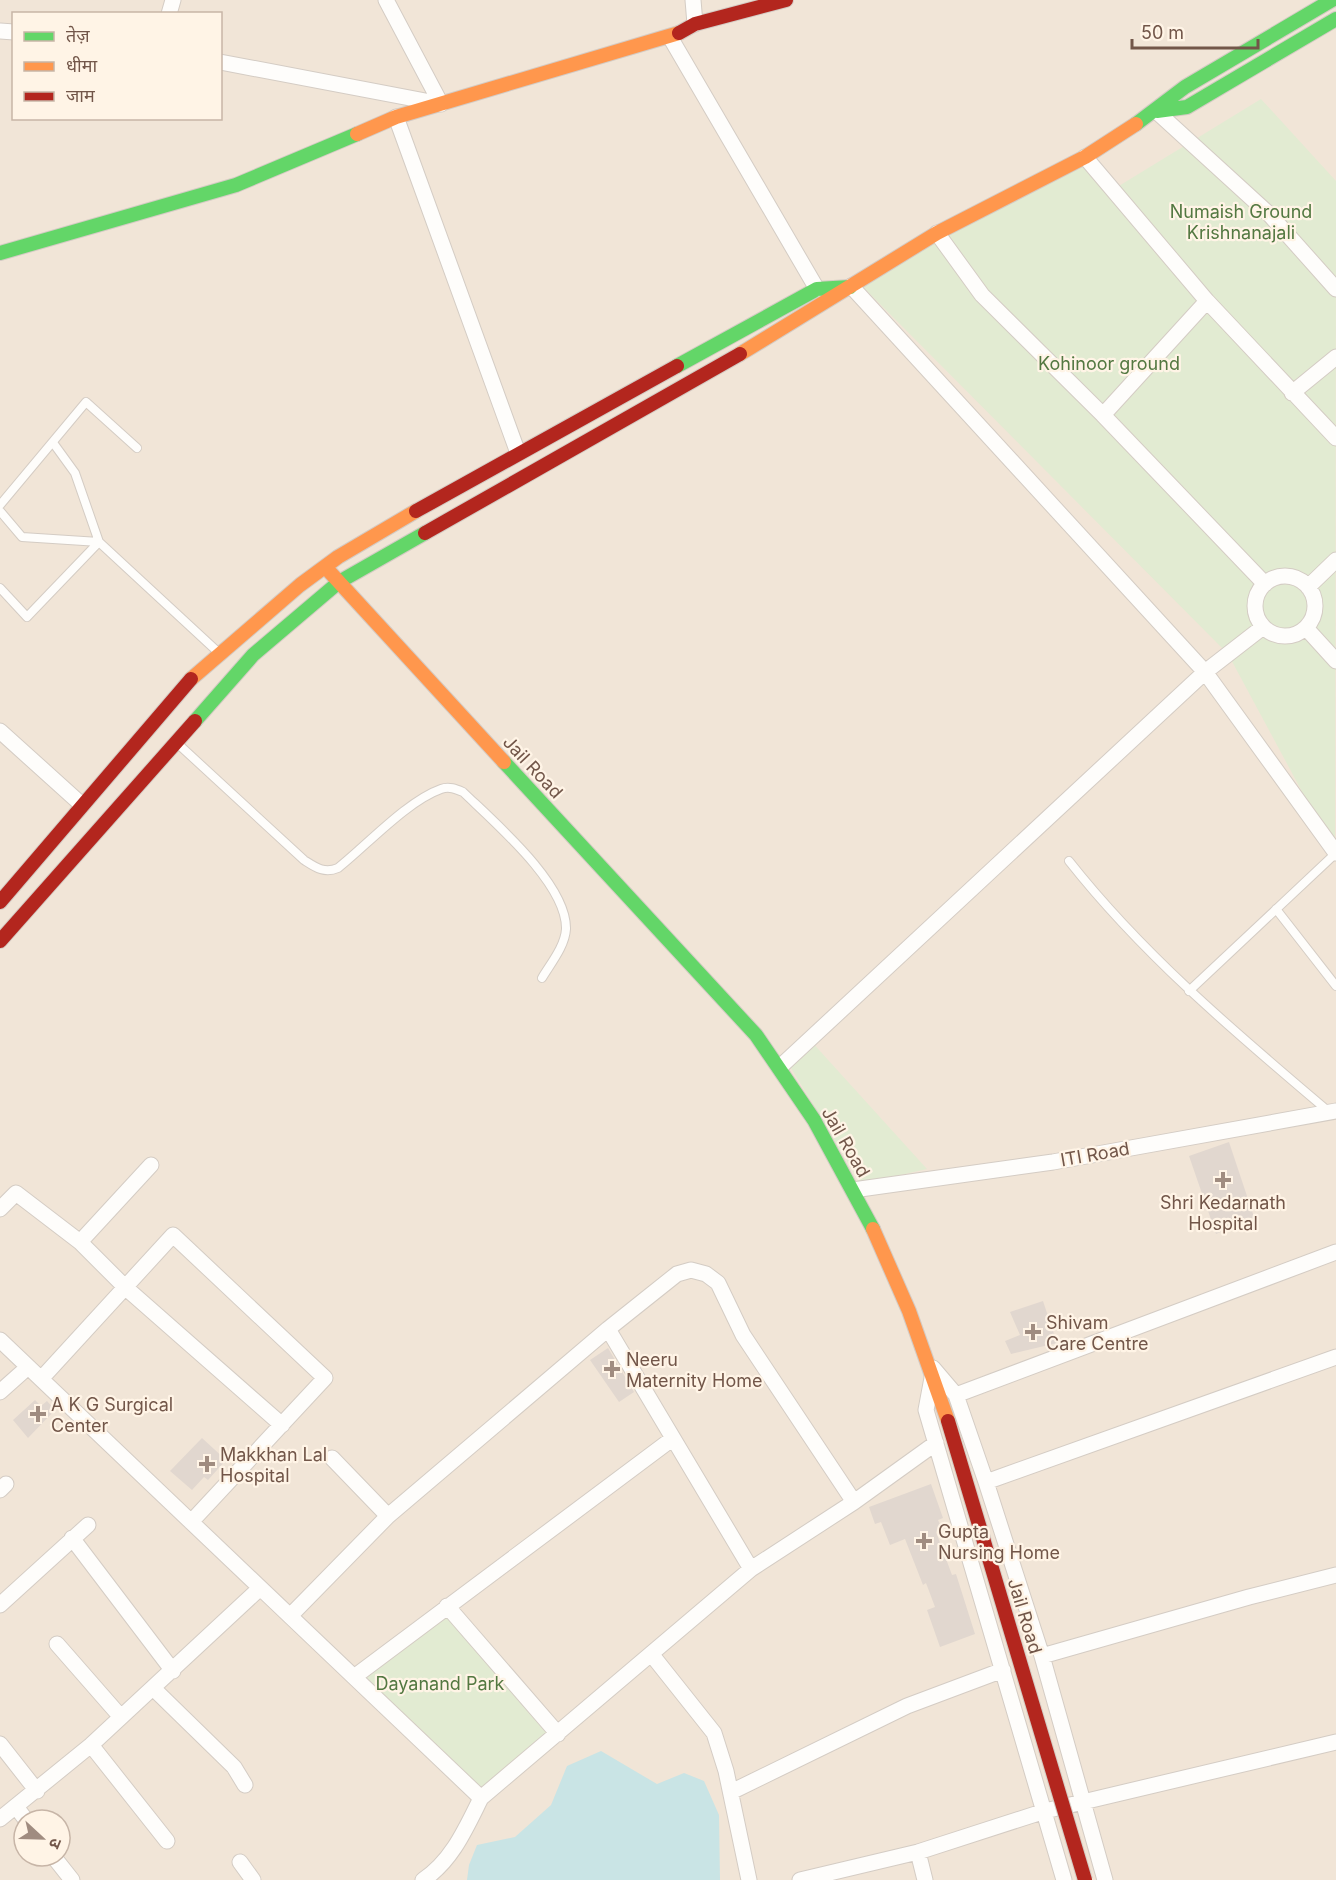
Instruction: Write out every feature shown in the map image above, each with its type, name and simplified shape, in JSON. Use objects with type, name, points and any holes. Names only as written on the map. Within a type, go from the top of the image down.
[{"type":"main road","points":[[0,253],[236,185],[396,117],[670,37],[695,24],[786,0]]},
{"type":"main road","points":[[0,941],[253,655],[339,582],[748,349],[937,232],[1084,157],[1156,111],[1185,87],[1332,0]]},
{"type":"main road","points":[[1156,111],[1187,107],[1336,19]]},
{"type":"main road","points":[[0,902],[186,683],[324,566],[518,453],[817,289],[851,286]]},
{"type":"main road","name":"Jail Road","points":[[324,566],[756,1035],[781,1066],[853,1190],[894,1276],[948,1421],[1085,1880]]},
{"type":"street","points":[[386,0],[441,104]]},
{"type":"street","points":[[693,0],[695,24]]},
{"type":"street","points":[[670,37],[817,289]]},
{"type":"street","points":[[222,62],[441,104]]},
{"type":"street","points":[[1156,111],[1270,215],[1336,289]]},
{"type":"street","points":[[396,117],[518,453]]},
{"type":"street","points":[[1084,157],[1207,301],[1336,438]]},
{"type":"street","points":[[937,232],[982,295],[1103,415],[1264,584]]},
{"type":"street","points":[[851,286],[1205,672],[1336,853]]},
{"type":"street","points":[[1103,415],[1207,301]]},
{"type":"street","points":[[1292,393],[1336,357]]},
{"type":"street","points":[[1308,587],[1336,560]]},
{"type":"street","points":[[1286,576],[1298,578],[1308,587],[1314,596],[1316,607],[1313,619],[1306,628],[1296,635],[1284,637],[1272,634],[1263,627],[1257,617],[1255,605],[1264,584],[1275,578],[1286,576]]},
{"type":"street","points":[[781,1066],[1205,672],[1263,627]]},
{"type":"street","points":[[1306,628],[1336,661]]},
{"type":"street","points":[[0,732],[82,805]]},
{"type":"street","name":"ITI Road","points":[[853,1190],[1053,1162],[1333,1112]]},
{"type":"street","points":[[80,1242],[151,1165]]},
{"type":"street","points":[[0,1209],[16,1193],[80,1242],[126,1288],[282,1425]]},
{"type":"street","points":[[41,1379],[173,1235],[326,1378],[191,1522]]},
{"type":"street","points":[[956,1395],[1336,1252]]},
{"type":"street","points":[[290,1616],[388,1516],[609,1329],[677,1274],[691,1270],[706,1274],[718,1283],[743,1335],[854,1502]]},
{"type":"street","points":[[609,1329],[751,1569]]},
{"type":"street","points":[[0,1340],[481,1798]]},
{"type":"street","points":[[986,1482],[1336,1357]]},
{"type":"street","points":[[926,1360],[956,1395],[986,1482],[1042,1656],[1105,1880]]},
{"type":"street","points":[[0,1392],[28,1367]]},
{"type":"street","points":[[932,1377],[926,1410],[1064,1880]]},
{"type":"street","points":[[354,1677],[672,1439]]},
{"type":"street","points":[[423,1880],[433,1874],[458,1844],[481,1798],[751,1569],[854,1502],[936,1443]]},
{"type":"street","points":[[332,1458],[388,1516]]},
{"type":"street","points":[[0,1605],[88,1525]]},
{"type":"street","points":[[72,1538],[173,1671]]},
{"type":"street","points":[[1042,1656],[1336,1575]]},
{"type":"street","points":[[25,1808],[37,1791],[173,1671],[259,1589]]},
{"type":"street","points":[[447,1606],[558,1734]]},
{"type":"street","points":[[57,1644],[120,1716]]},
{"type":"street","points":[[652,1655],[714,1733],[731,1792],[749,1880]]},
{"type":"street","points":[[731,1792],[907,1706],[1003,1670]]},
{"type":"street","points":[[153,1688],[234,1767],[246,1785]]},
{"type":"street","points":[[804,1880],[918,1852],[1045,1811],[1336,1742]]},
{"type":"street","points":[[0,1744],[37,1791]]},
{"type":"street","points":[[91,1745],[167,1841]]},
{"type":"street","points":[[918,1852],[926,1880]]},
{"type":"street","points":[[240,1862],[253,1880]]},
{"type":"street","points":[[62,1868],[72,1880]]},
{"type":"lane","points":[[0,505],[54,444],[86,402],[137,448]]},
{"type":"lane","points":[[54,444],[75,473],[99,542],[220,654]]},
{"type":"lane","points":[[0,511],[22,537],[99,542]]},
{"type":"lane","points":[[0,588],[27,617],[99,542]]},
{"type":"lane","points":[[176,742],[304,860],[318,869],[330,871],[338,868],[418,802],[441,789],[451,787],[463,792],[526,853],[559,900],[566,930],[560,948],[542,978]]},
{"type":"lane","points":[[1189,991],[1336,853]]},
{"type":"lane","points":[[1069,861],[1099,899],[1162,966],[1333,1112]]},
{"type":"lane","points":[[1276,909],[1336,986]]},
{"type":"shaded area","points":[[0,0],[1336,0],[1336,1880],[0,1880]]},
{"type":"green space","name":"Kohinoor ground","points":[[1261,99],[1336,181],[1335,853],[1228,654],[861,285],[1078,161],[1109,192]]},
{"type":"green space","points":[[810,1040],[927,1169],[861,1184],[788,1063]]},
{"type":"green space","name":"Dayanand Park","points":[[446,1613],[551,1733],[481,1790],[362,1678]]},
{"type":"water","points":[[601,1751],[657,1784],[684,1773],[704,1781],[719,1815],[720,1880],[467,1880],[469,1865],[477,1845],[515,1837],[551,1805],[567,1766]]},
{"type":"building","points":[[1229,1142],[1254,1217],[1216,1234],[1189,1156]]},
{"type":"building","points":[[1043,1301],[1057,1343],[1011,1354],[1005,1341],[1020,1335],[1010,1312]]},
{"type":"building","points":[[608,1348],[634,1392],[619,1402],[590,1360]]},
{"type":"building","points":[[35,1400],[41,1406],[47,1401],[55,1410],[28,1438],[13,1420]]},
{"type":"building","points":[[202,1438],[226,1460],[208,1480],[204,1477],[192,1490],[170,1471]]},
{"type":"building","points":[[931,1484],[943,1518],[938,1520],[942,1529],[936,1532],[952,1575],[956,1574],[975,1634],[940,1647],[927,1610],[935,1607],[926,1583],[923,1585],[905,1539],[890,1545],[881,1522],[875,1524],[869,1507]]},
{"type":"traffic: fast","points":[[1136,124],[1185,87],[1332,0]]},
{"type":"traffic: fast","points":[[1157,111],[1187,107],[1336,19]]},
{"type":"traffic: fast","points":[[0,253],[236,185],[357,134]]},
{"type":"traffic: fast","points":[[677,366],[817,289],[850,287]]},
{"type":"traffic: fast","points":[[195,721],[253,655],[339,582],[425,533]]},
{"type":"traffic: fast","points":[[504,762],[756,1035],[814,1120],[873,1229]]},
{"type":"traffic: slow","points":[[357,134],[396,117],[679,33]]},
{"type":"traffic: slow","points":[[740,354],[937,233],[1085,157],[1136,124]]},
{"type":"traffic: slow","points":[[191,679],[300,585],[338,557],[416,511]]},
{"type":"traffic: slow","points":[[327,569],[504,762]]},
{"type":"traffic: slow","points":[[873,1229],[909,1311],[948,1421]]},
{"type":"traffic: jam","points":[[679,33],[695,24],[786,0]]},
{"type":"traffic: jam","points":[[425,533],[740,354]]},
{"type":"traffic: jam","points":[[416,511],[677,366]]},
{"type":"traffic: jam","points":[[0,902],[191,679]]},
{"type":"traffic: jam","points":[[0,941],[195,721]]},
{"type":"traffic: jam","points":[[948,1421],[1085,1880]]},
{"type":"place","name":"Shri Kedarnath Hospital","points":[[1223,1180]]},
{"type":"place","name":"Shivam Care Centre","points":[[1033,1332]]},
{"type":"place","name":"Neeru Maternity Home","points":[[612,1369]]},
{"type":"place","name":"A K G Surgical Center","points":[[38,1414]]},
{"type":"place","name":"Makkhan Lal Hospital","points":[[207,1464]]},
{"type":"place","name":"Gupta Nursing Home","points":[[924,1541]]},
{"type":"park label","name":"Numaish Ground Krishnanajali","points":[[1241,221]]}]
